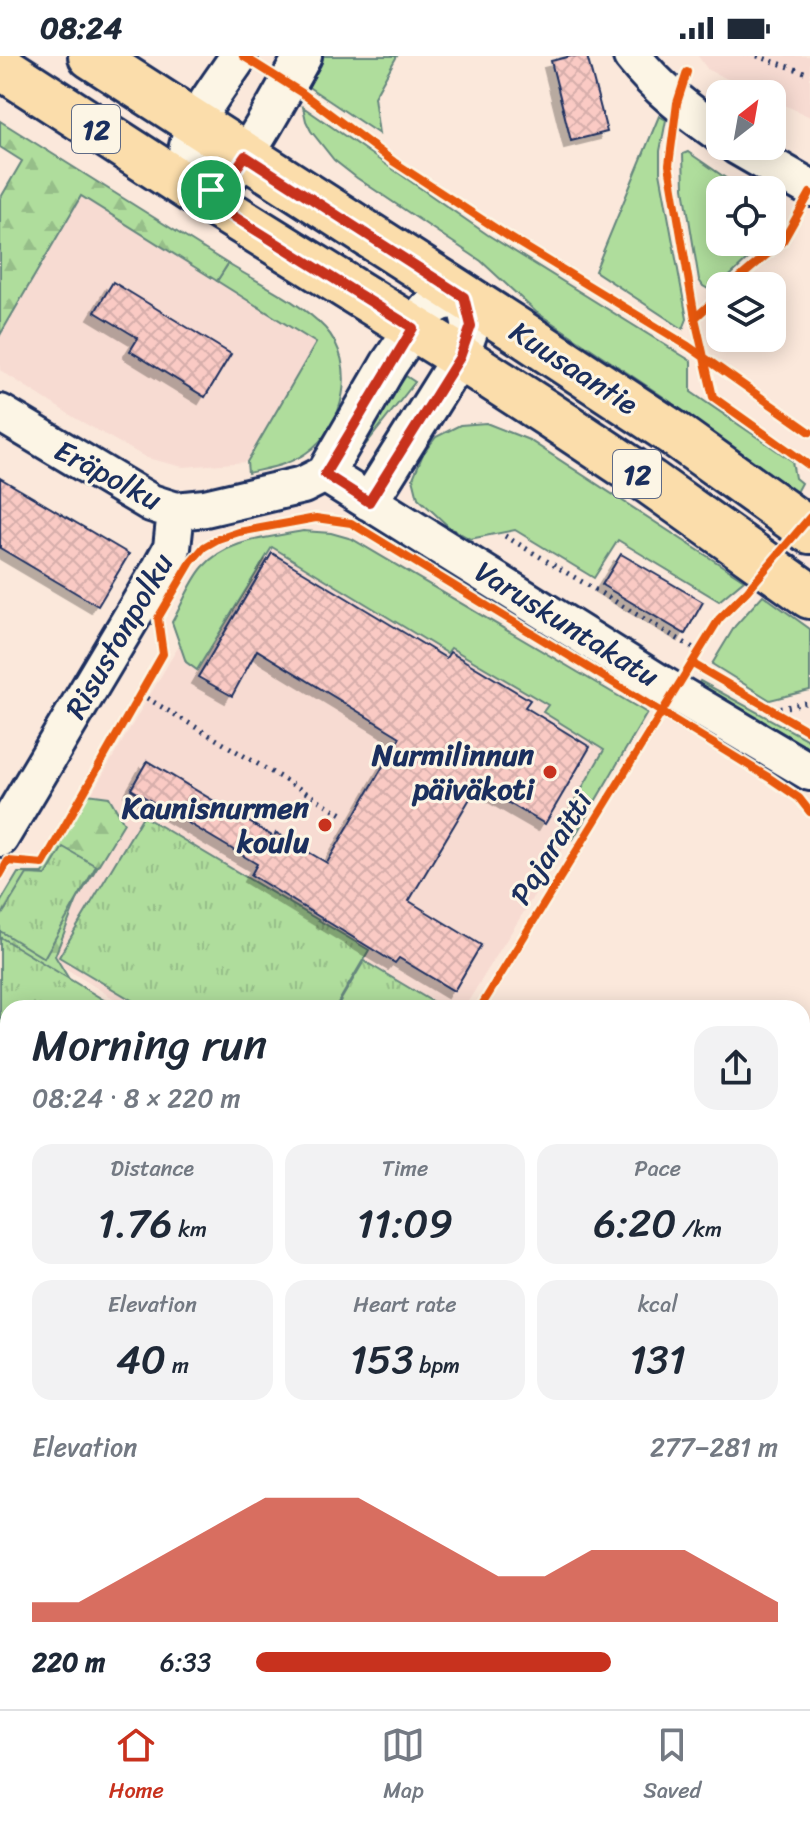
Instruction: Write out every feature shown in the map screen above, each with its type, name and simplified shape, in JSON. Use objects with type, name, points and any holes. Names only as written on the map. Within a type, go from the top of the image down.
[{"type":"main road","name":"Kuusaantie","points":[[91,56],[676,435],[810,531]]},
{"type":"main road","name":"Kuusaantie","points":[[0,66],[193,191],[460,357],[650,482],[810,596]]},
{"type":"street","points":[[239,56],[195,124],[187,153],[186,177],[193,191],[211,190],[233,174],[303,56]]},
{"type":"street","points":[[632,56],[654,82],[706,124]]},
{"type":"street","points":[[761,160],[810,188]]},
{"type":"street","points":[[325,474],[426,310],[464,297],[471,326],[460,357],[369,502]]},
{"type":"street","name":"Eräpolku","points":[[0,413],[151,503],[176,511]]},
{"type":"street","name":"Varuskuntakatu","points":[[325,474],[810,772]]},
{"type":"street","name":"Risustonpolku","points":[[0,838],[172,548],[176,511],[276,493],[325,474]]},
{"type":"path","points":[[757,56],[810,74]]},
{"type":"path","points":[[505,536],[700,652]]},
{"type":"path","points":[[676,692],[706,641]]},
{"type":"path","points":[[132,707],[147,681]]},
{"type":"path","points":[[140,694],[342,814]]},
{"type":"path","points":[[759,702],[785,717]]},
{"type":"path","points":[[772,710],[810,702]]},
{"type":"shaded area","points":[[698,56],[810,56],[810,117],[786,106],[786,80],[730,80],[708,70]]},
{"type":"shaded area","points":[[81,196],[317,343],[247,462],[183,467],[147,458],[75,418],[0,370],[0,335]]},
{"type":"shaded area","name":"Kaunisnurmen koulu","points":[[343,538],[645,717],[469,1000],[116,1000],[9,933],[232,556]]},
{"type":"green space","points":[[323,56],[397,56],[374,97],[379,134],[307,86]]},
{"type":"green space","points":[[303,107],[488,235],[691,361],[691,392],[792,461],[795,478],[801,483],[795,494],[668,400],[536,312],[481,261],[334,160],[311,131]]},
{"type":"green space","points":[[659,116],[666,120],[660,151],[660,172],[687,319],[683,329],[595,271]]},
{"type":"green space","points":[[0,121],[228,264],[217,281],[81,196],[0,335],[0,199],[22,161],[0,147]]},
{"type":"green space","points":[[688,152],[723,176],[706,176],[706,256],[751,256],[734,272],[706,272],[706,288],[699,280],[684,188],[683,154]]},
{"type":"green space","points":[[228,264],[291,301],[325,328],[335,343],[344,377],[338,412],[319,442],[293,460],[248,473],[247,462],[316,343],[217,281]]},
{"type":"green space","points":[[406,376],[415,382],[363,448],[357,446]]},
{"type":"green space","points":[[486,423],[529,440],[744,580],[719,601],[618,540],[594,578],[515,530],[470,539],[450,528],[418,498],[413,478],[423,454],[436,437],[460,425]]},
{"type":"green space","points":[[303,531],[331,533],[352,539],[647,713],[573,839],[558,830],[604,750],[543,712],[548,705],[451,648],[447,653],[272,547],[197,670],[186,662],[172,622],[203,567],[236,545]]},
{"type":"green space","points":[[763,595],[810,629],[810,690],[770,700],[712,664],[735,626]]},
{"type":"green space","points":[[700,681],[810,741],[810,755],[696,688]]},
{"type":"green space","points":[[87,794],[109,797],[124,823],[77,900],[55,956],[78,994],[48,1000],[0,1000],[0,903],[18,873],[43,873]]},
{"type":"green space","points":[[143,816],[369,950],[340,1000],[132,1000],[59,957]]},
{"type":"green space","points":[[63,847],[96,866],[44,958],[0,931],[0,918],[27,874],[46,875]]},
{"type":"green space","points":[[0,937],[104,1000],[0,1000]]},
{"type":"green space","points":[[364,961],[430,1000],[341,1000]]},
{"type":"building","points":[[587,56],[607,132],[571,141],[551,61]]},
{"type":"building","points":[[113,282],[231,354],[205,397],[130,351],[138,338],[95,312]]},
{"type":"building","points":[[0,478],[129,554],[98,606],[0,548]]},
{"type":"building","points":[[272,553],[446,658],[450,652],[530,700],[525,707],[590,747],[545,824],[478,785],[409,901],[481,945],[454,991],[399,958],[395,963],[251,875],[257,864],[131,789],[147,761],[274,837],[276,833],[327,863],[400,737],[257,650],[232,696],[198,677]]},
{"type":"building","points":[[621,554],[703,602],[685,634],[602,585]]},
{"type":"cycle path","points":[[243,56],[302,93],[394,162],[509,237],[688,346],[810,432]]},
{"type":"cycle path","points":[[687,72],[677,103],[669,165],[695,318]]},
{"type":"cycle path","points":[[746,272],[783,241],[810,193]]},
{"type":"cycle path","points":[[706,308],[695,318],[713,397],[810,466]]},
{"type":"cycle path","name":"Pajaraitti","points":[[485,1000],[719,619],[810,517]]},
{"type":"cycle path","points":[[0,875],[8,861],[43,864],[163,654],[158,618],[191,562],[204,547],[239,532],[316,518],[351,523],[768,777],[799,798],[810,812]]},
{"type":"cycle path","points":[[693,664],[810,732]]},
{"type":"place","name":"Nurmilinnun päiväkoti","points":[[550,772]]},
{"type":"place","name":"Kaunisnurmen koulu","points":[[325,825]]},
{"type":"route","points":[[245,156],[464,297],[471,326],[460,357],[369,502],[325,474],[413,328],[193,191],[211,190],[233,174],[245,156]]}]
